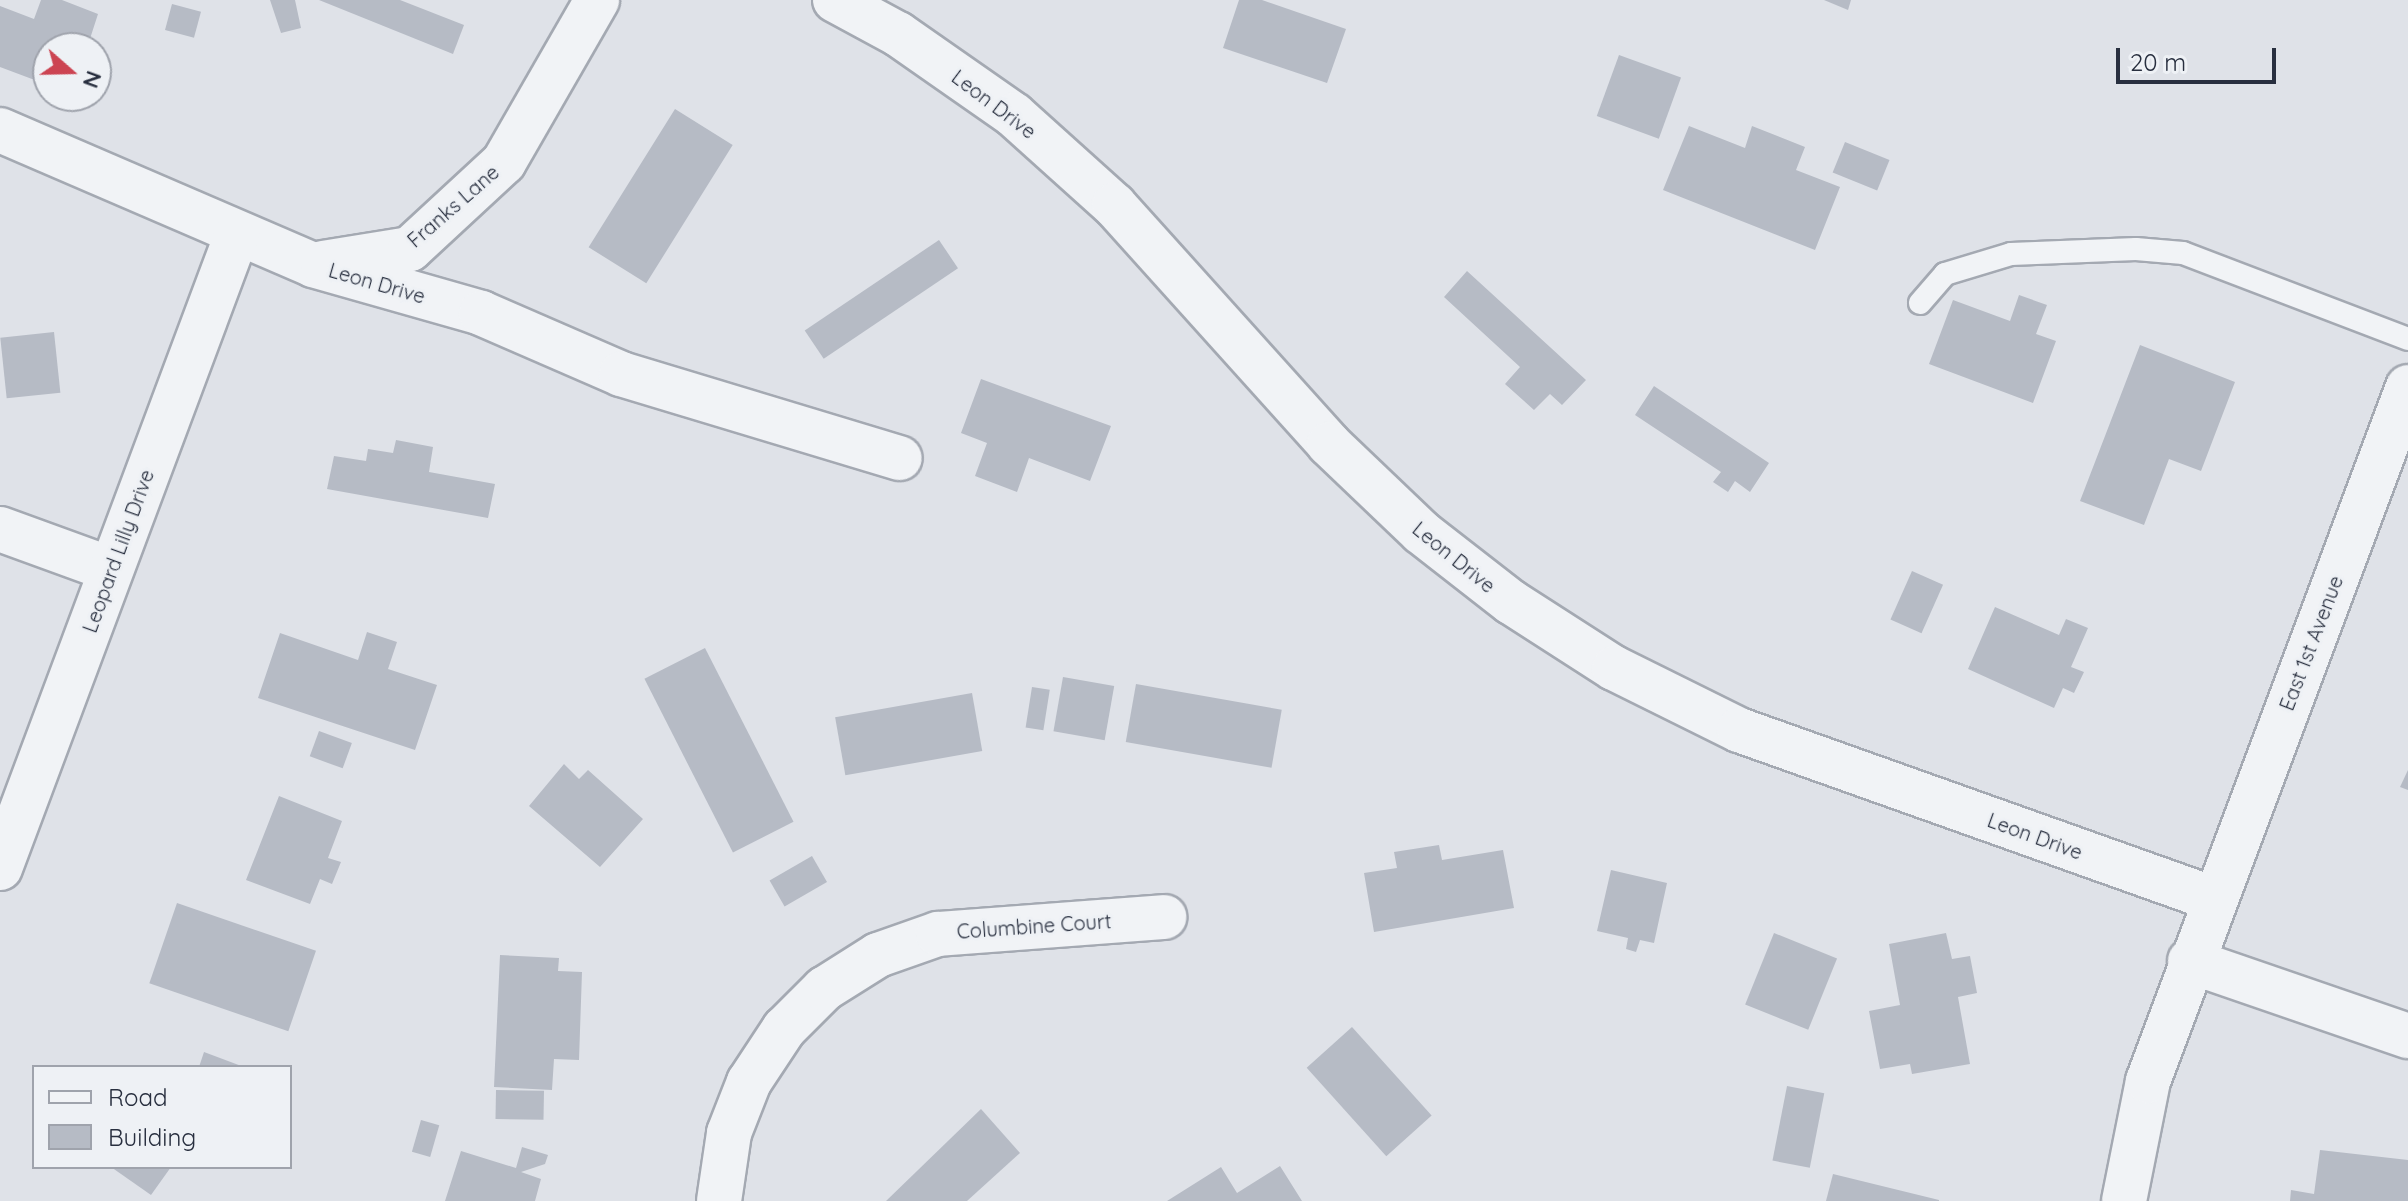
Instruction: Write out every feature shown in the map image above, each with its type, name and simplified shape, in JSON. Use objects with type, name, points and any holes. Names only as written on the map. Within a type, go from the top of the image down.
[{"type":"street","name":"Franks Lane","points":[[313,265],[410,249],[504,162],[597,0]]},
{"type":"street","name":"Leon Drive","points":[[835,0],[898,34],[1014,115],[1114,205],[1329,444],[1421,532],[1523,610],[1614,668],[1739,730],[2214,899]]},
{"type":"street","name":"Leon Drive","points":[[0,130],[174,202],[237,234],[313,265],[481,313],[621,374],[900,458]]},
{"type":"street","name":"Leopard Lilly Drive","points":[[0,868],[237,234]]},
{"type":"street","name":"East 1st Avenue","points":[[2190,961],[2408,387]]},
{"type":"street","points":[[0,529],[110,569]]},
{"type":"street","name":"Columbine Court","points":[[719,1201],[729,1133],[749,1082],[784,1029],[824,989],[878,955],[938,934],[1164,917]]},
{"type":"street","points":[[2124,1201],[2148,1081],[2190,961],[2408,1036]]},
{"type":"lane","points":[[1920,303],[1945,274],[2011,254],[2106,254],[2136,249],[2183,253],[2408,339]]},
{"type":"building","points":[[41,0],[62,0],[98,14],[92,32],[32,32],[32,79],[0,67],[0,6],[34,19]]},
{"type":"building","points":[[270,0],[295,0],[301,28],[281,33]]},
{"type":"building","points":[[319,0],[400,0],[464,25],[453,54]]},
{"type":"building","points":[[1239,0],[1262,0],[1346,29],[1327,83],[1223,48]]},
{"type":"building","points":[[1824,0],[1851,0],[1848,10]]},
{"type":"building","points":[[172,4],[201,12],[194,38],[165,30]]},
{"type":"building","points":[[1619,55],[1681,78],[1659,139],[1597,116]]},
{"type":"building","points":[[675,109],[733,145],[646,283],[589,247]]},
{"type":"building","points":[[1689,126],[1745,148],[1752,126],[1805,147],[1796,170],[1840,187],[1815,250],[1663,190]]},
{"type":"building","points":[[1845,142],[1890,160],[1877,191],[1833,173]]},
{"type":"building","points":[[939,240],[958,268],[824,359],[805,331]]},
{"type":"building","points":[[1467,271],[1586,380],[1562,405],[1550,394],[1534,410],[1505,384],[1520,367],[1444,297]]},
{"type":"building","points":[[2019,295],[2047,305],[2036,334],[2056,341],[2033,403],[1929,364],[1953,300],[2010,321]]},
{"type":"building","points":[[54,332],[60,393],[7,398],[0,338]]},
{"type":"building","points":[[2140,345],[2235,382],[2201,471],[2169,459],[2144,525],[2080,501]]},
{"type":"building","points":[[981,379],[1111,426],[1090,481],[1029,458],[1017,492],[975,476],[987,443],[961,433]]},
{"type":"building","points":[[1654,386],[1769,463],[1750,492],[1735,481],[1728,492],[1713,482],[1721,472],[1635,415]]},
{"type":"building","points":[[396,440],[433,447],[429,472],[495,484],[488,518],[327,489],[334,456],[366,461],[368,449],[393,453]]},
{"type":"building","points":[[1912,571],[1943,585],[1922,633],[1890,619]]},
{"type":"building","points":[[1995,607],[2059,635],[2066,619],[2088,628],[2071,667],[2084,672],[2074,693],[2063,688],[2054,708],[1968,669]]},
{"type":"building","points":[[367,632],[397,642],[388,669],[437,685],[415,750],[258,698],[280,633],[358,660]]},
{"type":"building","points":[[705,648],[794,822],[733,853],[644,679]]},
{"type":"building","points":[[1063,677],[1114,686],[1105,740],[1053,731]]},
{"type":"building","points":[[1136,684],[1282,710],[1272,768],[1126,742]]},
{"type":"building","points":[[1032,687],[1050,690],[1043,730],[1026,727]]},
{"type":"building","points":[[972,693],[982,751],[845,775],[835,717]]},
{"type":"building","points":[[319,731],[352,743],[343,768],[310,756]]},
{"type":"building","points":[[564,764],[579,779],[588,770],[643,819],[600,867],[529,806]]},
{"type":"building","points":[[2408,770],[2408,790],[2400,787]]},
{"type":"building","points":[[279,796],[342,821],[328,858],[341,862],[332,884],[320,879],[310,904],[246,880]]},
{"type":"building","points":[[1439,845],[1442,860],[1503,850],[1514,908],[1374,932],[1364,873],[1397,868],[1394,852]]},
{"type":"building","points":[[812,856],[827,882],[785,906],[770,880]]},
{"type":"building","points":[[1611,870],[1667,883],[1654,943],[1640,940],[1636,952],[1626,949],[1628,938],[1597,931]]},
{"type":"building","points":[[177,903],[316,951],[288,1031],[149,983]]},
{"type":"building","points":[[1774,933],[1837,958],[1808,1030],[1745,1004]]},
{"type":"building","points":[[1946,933],[1952,959],[1970,956],[1977,993],[1958,997],[1970,1064],[1912,1074],[1910,1064],[1880,1069],[1869,1011],[1900,1005],[1889,944]]},
{"type":"building","points":[[500,955],[559,958],[558,971],[582,972],[579,1060],[554,1059],[552,1090],[494,1087]]},
{"type":"building","points":[[1352,1027],[1432,1115],[1386,1156],[1307,1068]]},
{"type":"building","points":[[204,1052],[239,1065],[200,1065]]},
{"type":"building","points":[[1787,1086],[1824,1093],[1810,1168],[1772,1161]]},
{"type":"building","points":[[496,1090],[544,1091],[543,1120],[495,1119]]},
{"type":"building","points":[[981,1109],[1020,1153],[967,1201],[886,1201]]},
{"type":"building","points":[[421,1120],[439,1125],[430,1157],[412,1152]]},
{"type":"building","points":[[522,1147],[548,1155],[545,1164],[521,1172],[541,1179],[535,1201],[445,1201],[461,1151],[516,1168]]},
{"type":"building","points":[[2320,1150],[2408,1160],[2408,1201],[2290,1201],[2291,1190],[2314,1194]]},
{"type":"building","points":[[1280,1166],[1302,1201],[1167,1201],[1221,1167],[1237,1193]]},
{"type":"building","points":[[114,1169],[170,1169],[151,1195]]},
{"type":"building","points":[[1833,1174],[1939,1200],[1939,1201],[1826,1201]]}]
